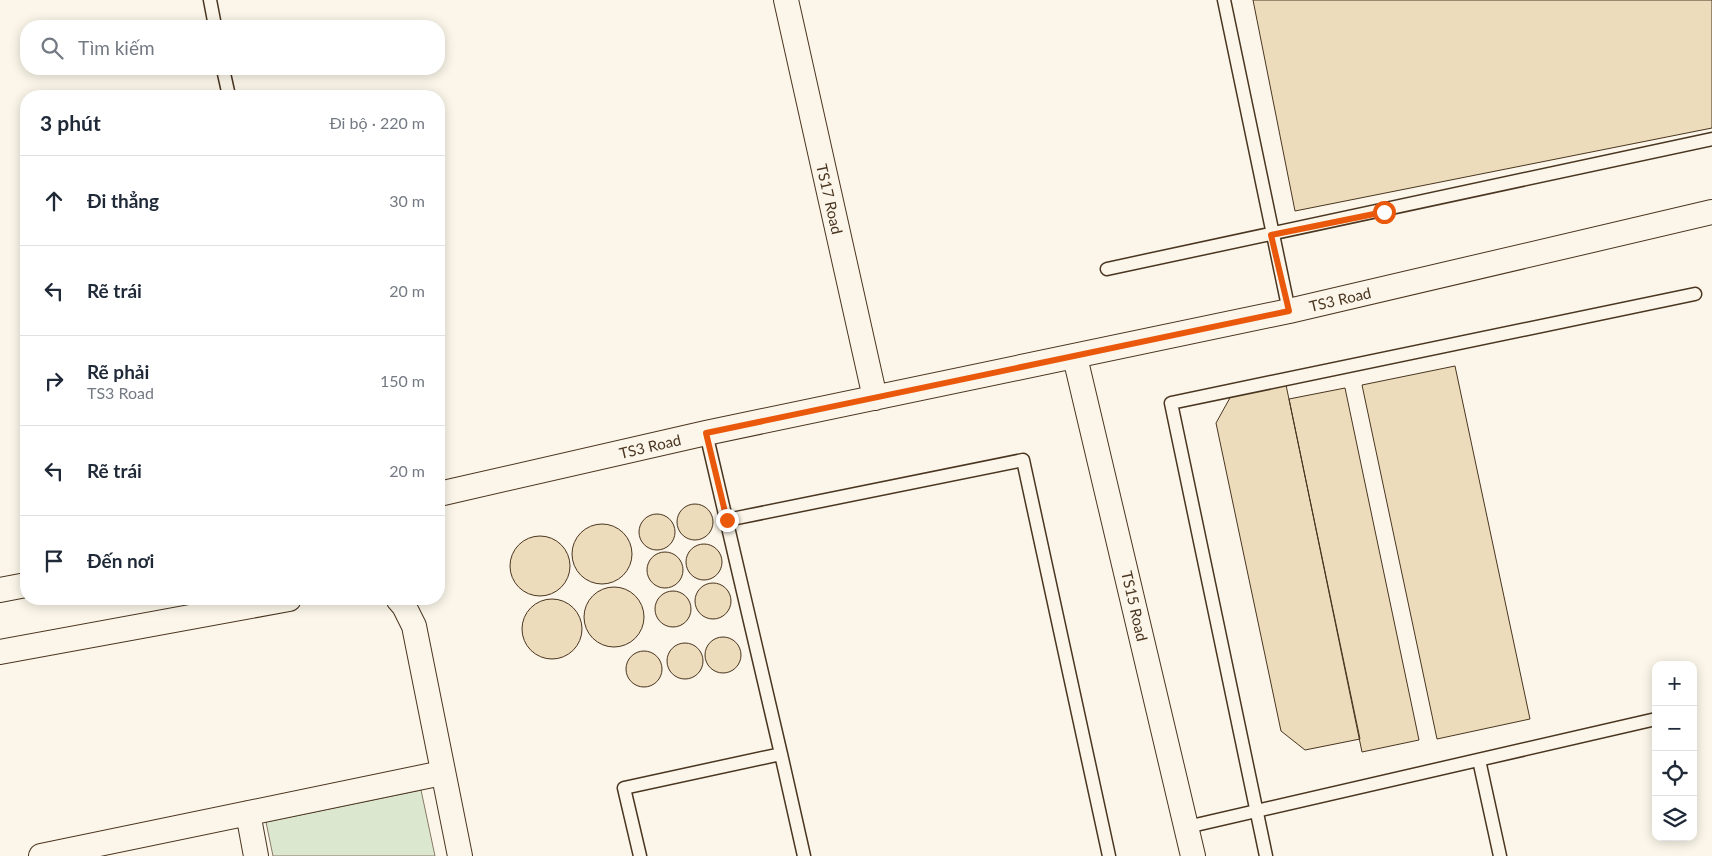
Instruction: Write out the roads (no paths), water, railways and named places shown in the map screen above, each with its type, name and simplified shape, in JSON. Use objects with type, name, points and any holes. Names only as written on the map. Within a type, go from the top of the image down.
[{"type":"street","name":"TS17 Road","points":[[786,0],[874,398]]},
{"type":"street","name":"TS3 Road","points":[[445,493],[706,433],[1289,311],[1712,212]]},
{"type":"street","name":"TS15 Road","points":[[1075,357],[1193,856]]},
{"type":"street","points":[[0,590],[20,586]]},
{"type":"street","points":[[0,652],[256,605]]},
{"type":"street","points":[[403,605],[414,626],[460,856]]},
{"type":"street","points":[[44,856],[442,773]]},
{"type":"street","points":[[248,813],[256,856]]},
{"type":"lane","points":[[210,0],[214,20]]},
{"type":"lane","points":[[1224,0],[1271,235],[1289,311]]},
{"type":"lane","points":[[224,75],[227,90]]},
{"type":"lane","points":[[1107,269],[1712,139]]},
{"type":"lane","points":[[1266,856],[1171,403],[1695,294]]},
{"type":"lane","points":[[706,433],[804,856]]},
{"type":"lane","points":[[727,520],[1023,460],[1109,856]]},
{"type":"lane","points":[[1187,827],[1652,720]]},
{"type":"lane","points":[[640,856],[624,788],[781,754]]},
{"type":"lane","points":[[1479,760],[1500,856]]}]
